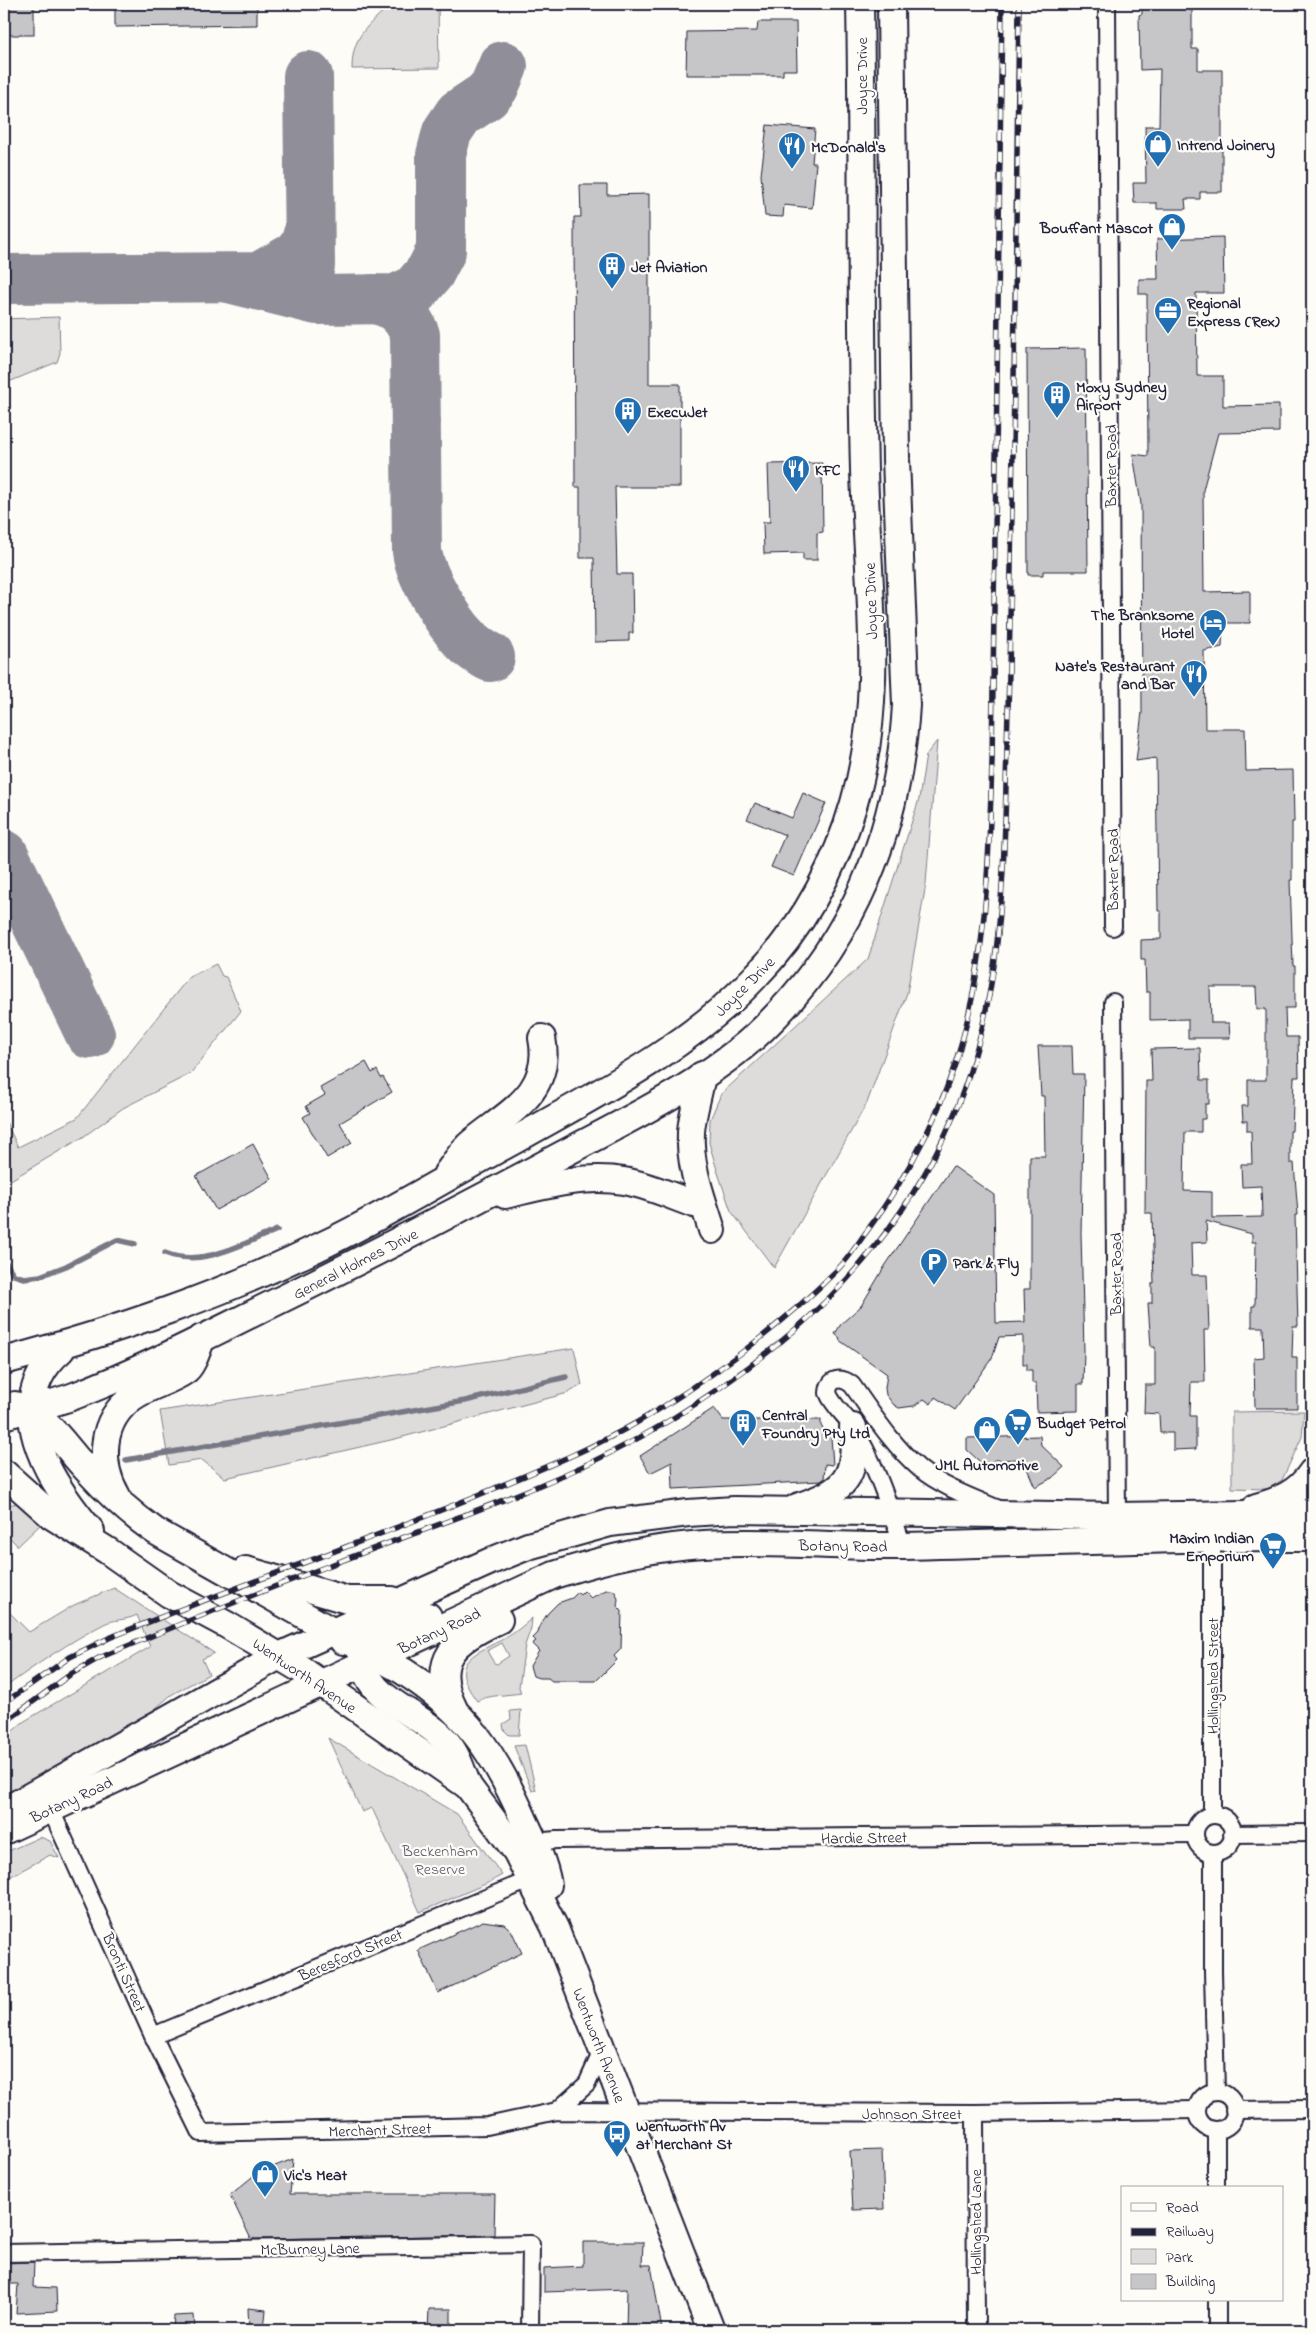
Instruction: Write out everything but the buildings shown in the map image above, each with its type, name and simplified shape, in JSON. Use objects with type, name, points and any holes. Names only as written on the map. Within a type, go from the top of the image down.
[{"type":"main road","name":"Joyce Drive","points":[[602,1090],[650,1062],[705,1024],[753,980],[777,954],[798,925],[830,868],[844,836],[862,772],[868,740],[873,669],[864,463],[860,4]]},
{"type":"main road","name":"Joyce Drive","points":[[673,1094],[702,1075],[765,1027],[807,980],[837,937],[861,894],[881,844],[893,805],[904,737],[906,672],[896,459],[891,4]]},
{"type":"main road","points":[[441,1181],[469,1144],[512,1112],[533,1090],[542,1071],[544,1051],[542,1038]]},
{"type":"main road","points":[[702,1075],[691,1130],[691,1146],[693,1168],[712,1230]]},
{"type":"main road","name":"General Holmes Drive","points":[[4,1361],[75,1342],[171,1310],[264,1273],[364,1224],[602,1090]]},
{"type":"main road","name":"General Holmes Drive","points":[[14,1409],[72,1397],[136,1370],[351,1265],[474,1202],[673,1094]]},
{"type":"main road","points":[[474,1202],[566,1181],[596,1178],[642,1185],[694,1204]]},
{"type":"main road","points":[[124,1507],[108,1477],[104,1460],[106,1436],[111,1422],[133,1396],[186,1371],[202,1338]]},
{"type":"main road","points":[[75,1342],[42,1362],[31,1374],[14,1409],[22,1440],[39,1468],[108,1551]]},
{"type":"main road","name":"Wentworth Avenue","points":[[14,1409],[59,1435],[88,1472],[124,1507],[155,1531],[192,1554],[359,1646],[429,1689],[456,1712],[488,1749],[499,1767],[534,1842],[538,1877],[555,1928],[711,2330]]},
{"type":"main road","points":[[788,1510],[826,1496],[841,1486],[854,1463],[853,1427]]},
{"type":"main road","points":[[1213,1526],[1278,1501],[1302,1485],[1312,1472]]},
{"type":"main road","name":"Wentworth Avenue","points":[[4,1473],[52,1516],[108,1551],[168,1594],[280,1656],[468,1786],[516,1851],[538,1877]]},
{"type":"main road","name":"Botany Road","points":[[359,1646],[398,1602],[528,1546],[610,1524],[688,1513],[788,1510],[1117,1516],[1312,1538]]},
{"type":"main road","name":"Botany Road","points":[[4,1831],[51,1810],[312,1677],[359,1646],[546,1579],[635,1553],[702,1544],[903,1546],[1213,1526],[1312,1514]]},
{"type":"main road","points":[[192,1554],[347,1600],[387,1601],[422,1591]]},
{"type":"main road","points":[[456,1712],[443,1681],[443,1670],[448,1657],[469,1636],[503,1619],[526,1603],[546,1579]]},
{"type":"main road","points":[[227,1625],[257,1635],[311,1642]]},
{"type":"main road","name":"Botany Road","points":[[4,1811],[280,1656],[311,1642],[359,1646]]},
{"type":"main road","points":[[359,1646],[371,1685],[442,1737],[455,1751],[468,1786]]},
{"type":"main road","points":[[177,1714],[224,1700],[263,1682],[312,1677]]},
{"type":"street","name":"Baxter Road","points":[[1107,4],[1112,927]]},
{"type":"street","name":"Baxter Road","points":[[1113,1002],[1117,1516]]},
{"type":"street","points":[[892,1513],[853,1427],[828,1393],[829,1385],[835,1380],[842,1379],[852,1385],[891,1437],[920,1469],[946,1485],[1010,1514]]},
{"type":"street","name":"Botany Road","points":[[892,1513],[903,1546]]},
{"type":"street","name":"Hollingshed Street","points":[[1212,1815],[1213,1526]]},
{"type":"street","name":"Bronti Street","points":[[51,1810],[154,2036],[201,2133]]},
{"type":"street","points":[[1212,1815],[1224,1818],[1231,1828],[1232,1834],[1227,1847],[1213,1853],[1208,1852],[1199,1845],[1195,1834],[1198,1824],[1212,1815]]},
{"type":"street","points":[[1232,1834],[1312,1833]]},
{"type":"street","name":"Hardie Street","points":[[534,1842],[566,1840],[1195,1834]]},
{"type":"street","points":[[1213,1853],[1216,2092]]},
{"type":"street","name":"Beresford Street","points":[[154,2036],[538,1877]]},
{"type":"street","name":"Merchant Street","points":[[557,2111],[587,2084],[602,2051]]},
{"type":"street","points":[[1216,2092],[1221,2093],[1230,2100],[1234,2110],[1231,2122],[1227,2126],[1216,2130],[1204,2126],[1197,2116],[1201,2100],[1210,2093],[1216,2092]]},
{"type":"street","points":[[1234,2110],[1312,2109]]},
{"type":"street","name":"Johnson Street","points":[[626,2112],[975,2113],[1197,2110]]},
{"type":"street","name":"Merchant Street","points":[[201,2133],[487,2126],[557,2111],[626,2112]]},
{"type":"street","name":"Hollingshed Lane","points":[[975,2113],[976,2330]]},
{"type":"street","points":[[1216,2130],[1216,2186]]},
{"type":"street","name":"McBurney Lane","points":[[4,2253],[531,2244],[530,2330]]},
{"type":"street","points":[[1217,2302],[1217,2330]]},
{"type":"green space","points":[[391,4],[438,4],[439,68],[352,69],[358,39],[369,25]]},
{"type":"green space","points":[[59,317],[60,353],[57,362],[4,384],[4,319]]},
{"type":"green space","points":[[937,741],[926,884],[907,993],[867,1103],[774,1268],[731,1211],[709,1143],[710,1120],[721,1094],[868,959],[919,799],[926,755]]},
{"type":"green space","points":[[216,964],[222,976],[226,977],[241,1011],[190,1074],[123,1108],[83,1137],[4,1184],[4,1118],[18,1147],[77,1118],[189,977]]},
{"type":"green space","points":[[574,1348],[582,1385],[568,1393],[395,1439],[225,1478],[202,1460],[169,1465],[160,1411]]},
{"type":"green space","points":[[1304,1411],[1302,1437],[1282,1480],[1268,1489],[1232,1488],[1232,1412]]},
{"type":"green space","points":[[21,1503],[41,1524],[18,1546],[4,1532],[4,1505]]},
{"type":"green space","points":[[114,1588],[214,1653],[202,1659],[209,1674],[171,1695],[133,1728],[4,1801],[4,1739],[23,1722],[150,1647],[137,1615],[111,1621],[65,1646],[4,1688],[4,1607],[29,1632],[74,1605]]},
{"type":"green space","points":[[532,1618],[531,1628],[525,1645],[519,1687],[521,1693],[492,1696],[477,1701],[468,1687],[464,1676],[464,1667],[468,1660],[475,1654],[510,1635]],"holes":[[[502,1643],[509,1656],[497,1664],[494,1663],[487,1651]]]},
{"type":"green space","points":[[521,1710],[519,1735],[509,1735],[504,1730],[503,1724],[511,1719],[510,1711]]},
{"type":"green space","name":"Beckenham Reserve","points":[[328,1738],[457,1814],[502,1875],[420,1912],[372,1808],[362,1812]]},
{"type":"green space","points":[[525,1745],[536,1790],[532,1791],[514,1746]]},
{"type":"green space","points":[[40,1837],[50,1841],[59,1858],[50,1855],[4,1880],[4,1853]]},
{"type":"waterway","points":[[165,1253],[179,1257],[207,1256],[236,1247],[277,1230]]},
{"type":"waterway","points":[[6,1263],[14,1275],[24,1278],[40,1276],[66,1266],[117,1240],[135,1244]]},
{"type":"waterway","points":[[126,1460],[465,1401],[566,1377]]},
{"type":"taxiway","points":[[229,278],[317,300],[396,299],[415,290],[430,272],[441,251],[441,155],[447,132],[459,114],[486,96],[494,87],[503,66]]},
{"type":"taxiway","points":[[308,76],[310,266]]},
{"type":"taxiway","points":[[4,279],[259,277],[298,255],[305,244],[309,231]]},
{"type":"taxiway","points":[[373,299],[388,303],[400,311],[409,321],[415,335],[417,551],[419,561],[436,598],[458,631],[468,642],[490,657]]},
{"type":"taxiway","points":[[4,855],[90,1034]]},
{"type":"railway","points":[[4,1703],[70,1657],[109,1638],[349,1546],[529,1474],[636,1423],[715,1372],[768,1332],[816,1290],[850,1255],[911,1164],[945,1092],[962,1041],[977,972],[988,868],[992,762],[1002,4]]},
{"type":"railway","points":[[4,1723],[71,1674],[99,1658],[250,1596],[549,1481],[630,1443],[670,1420],[754,1363],[793,1332],[829,1298],[862,1262],[893,1223],[921,1181],[945,1135],[963,1093],[976,1050],[987,1007],[994,964],[1003,876],[1010,650],[1019,4]]},
{"type":"place","name":"Intrend Joinery","points":[[1158,168]]},
{"type":"place","name":"McDonald's","points":[[792,170]]},
{"type":"place","name":"Bouffant Mascot","points":[[1172,251]]},
{"type":"place","name":"Jet Aviation","points":[[612,290]]},
{"type":"place","name":"Regional Express (Rex)","points":[[1168,335]]},
{"type":"place","name":"Moxy Sydney Airport","points":[[1057,419]]},
{"type":"place","name":"ExecuJet","points":[[628,435]]},
{"type":"place","name":"KFC","points":[[796,493]]},
{"type":"place","name":"The Branksome Hotel","points":[[1213,647]]},
{"type":"place","name":"Nate's Restaurant and Bar","points":[[1194,698]]},
{"type":"place","name":"Park & Fly","points":[[934,1286]]},
{"type":"place","name":"Budget Petrol","points":[[1018,1446]]},
{"type":"place","name":"Central Foundry Pty Ltd","points":[[743,1447]]},
{"type":"place","name":"JML Automotive","points":[[987,1454]]},
{"type":"place","name":"Maxim Indian Emporium","points":[[1273,1570]]},
{"type":"place","name":"Wentworth Av at Merchant St","points":[[617,2158]]},
{"type":"place","name":"Vic's Meat","points":[[265,2198]]}]
